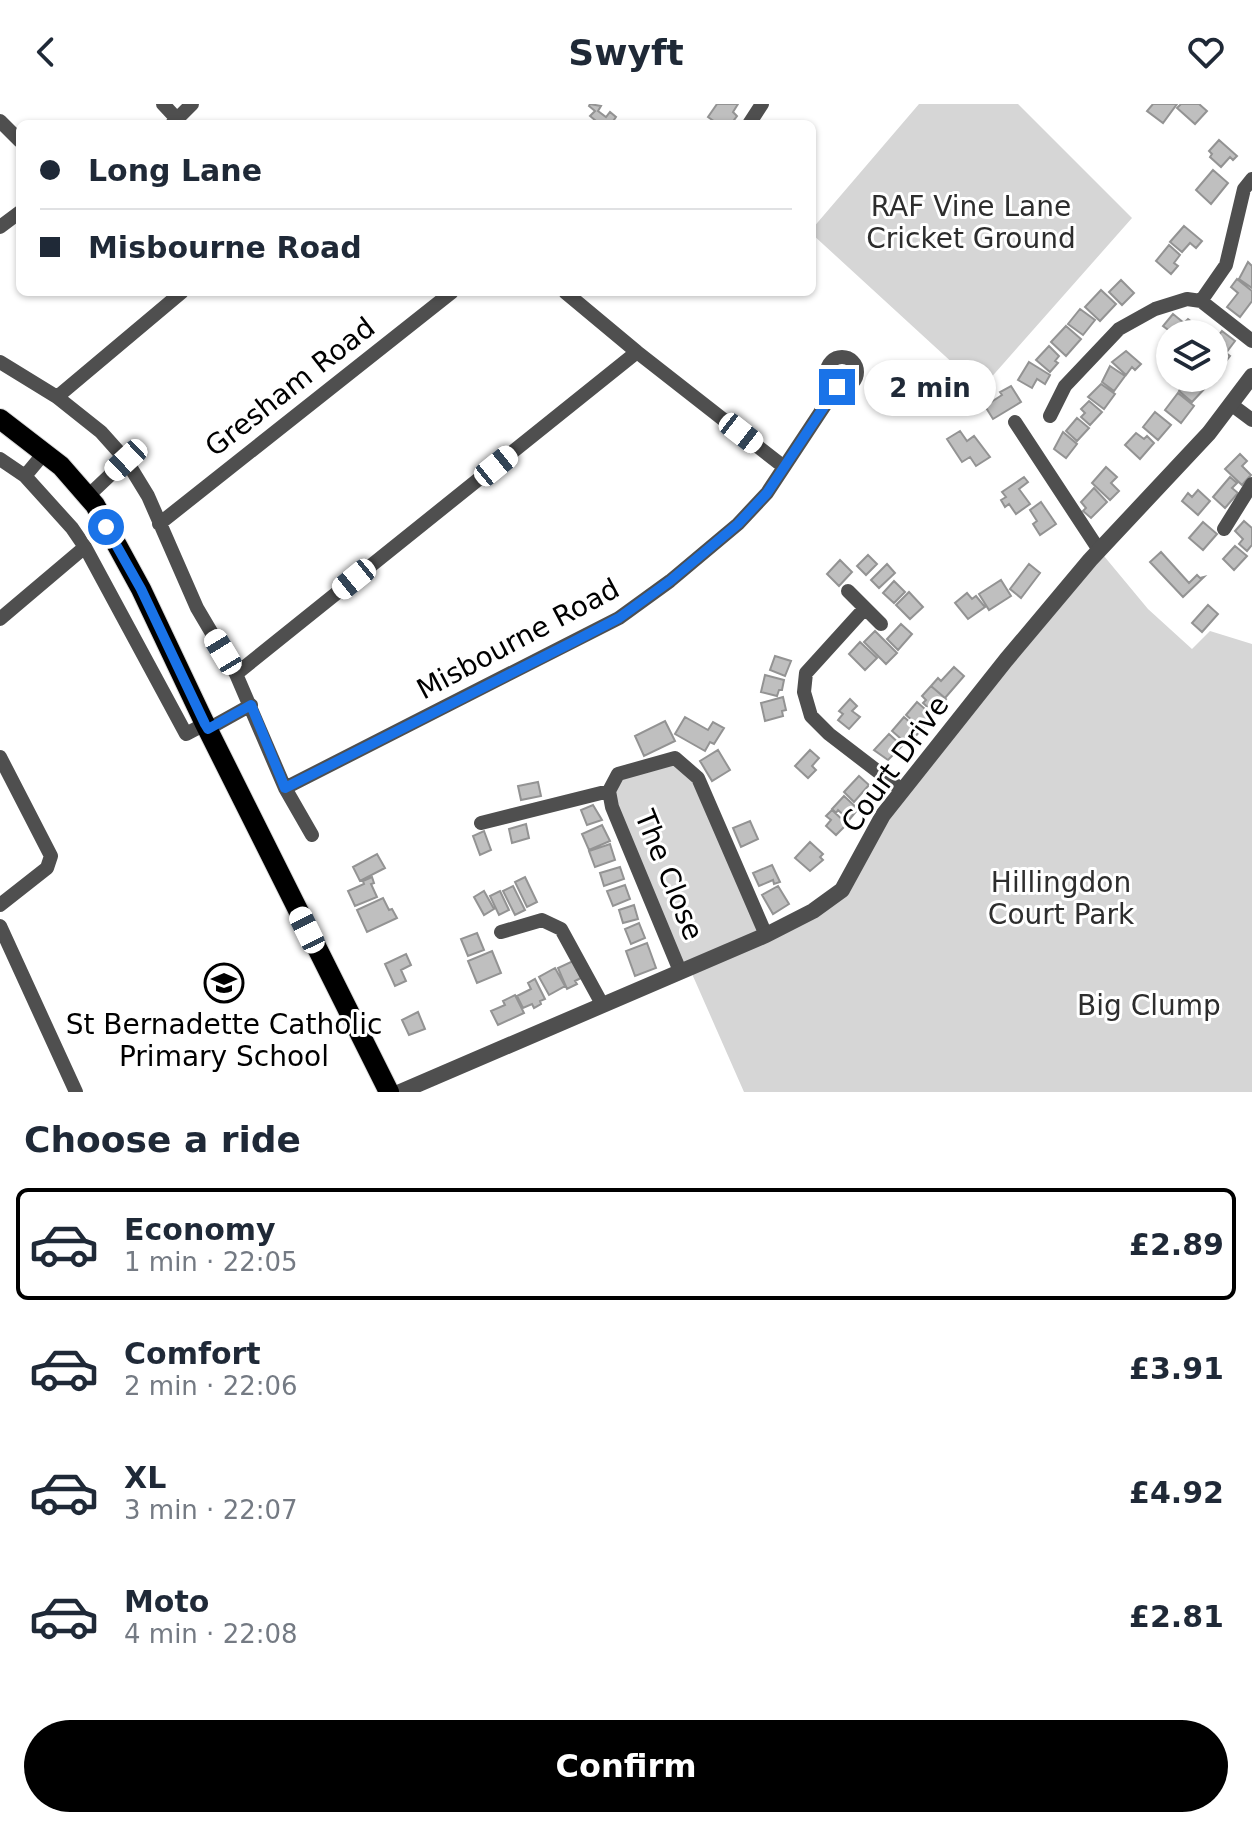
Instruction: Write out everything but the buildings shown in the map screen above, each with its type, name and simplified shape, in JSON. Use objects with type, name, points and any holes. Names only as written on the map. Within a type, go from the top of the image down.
[{"type":"main road","points":[[0,419],[45,452],[88,496],[141,589],[389,1092]]},
{"type":"street","points":[[175,120],[192,104]]},
{"type":"street","points":[[0,121],[16,137]]},
{"type":"street","points":[[1201,301],[1226,265],[1244,189],[1252,179]]},
{"type":"street","points":[[57,397],[177,296]]},
{"type":"street","name":"Gresham Road","points":[[159,524],[447,296]]},
{"type":"street","points":[[570,296],[784,467]]},
{"type":"street","points":[[1050,416],[1065,386],[1119,329],[1155,309],[1187,299],[1201,301],[1252,341]]},
{"type":"street","points":[[236,674],[637,352]]},
{"type":"street","points":[[0,362],[57,397],[101,432],[126,460],[148,496],[197,608],[236,674],[285,788],[312,835]]},
{"type":"street","name":"Court Drive","points":[[400,1092],[766,935],[813,911],[842,890],[883,815],[902,790],[1015,649],[1099,550],[1232,405],[1252,376]]},
{"type":"street","name":"Misbourne Road","points":[[285,788],[619,618],[670,581],[738,524],[767,493],[837,387]]},
{"type":"street","points":[[1232,405],[1252,420]]},
{"type":"street","points":[[1015,422],[1099,550]]},
{"type":"street","points":[[25,476],[45,452]]},
{"type":"street","points":[[0,459],[25,476],[85,547],[186,734],[251,705]]},
{"type":"street","points":[[88,496],[126,460]]},
{"type":"street","points":[[1216,510],[1228,524],[1252,484]]},
{"type":"street","points":[[0,619],[85,547]]},
{"type":"street","points":[[848,591],[881,624]]},
{"type":"street","points":[[865,608],[806,673],[804,692],[811,716],[902,790]]},
{"type":"street","points":[[0,757],[51,856],[47,868],[0,905]]},
{"type":"street","name":"The Close","points":[[680,971],[612,807],[609,791],[618,774],[675,758],[698,778],[766,935]]},
{"type":"street","points":[[481,823],[609,791]]},
{"type":"street","points":[[47,868],[61,877]]},
{"type":"street","points":[[501,932],[542,920],[561,929],[602,1004]]},
{"type":"street","points":[[0,926],[76,1092]]},
{"type":"green space","name":"RAF Vine Lane Cricket Ground","points":[[919,104],[1018,104],[1132,218],[981,389],[816,238],[816,224]]},
{"type":"green space","name":"Hillingdon Court Park","points":[[1099,550],[1148,609],[1192,649],[1210,631],[1252,644],[1252,1092],[744,1092],[689,967],[680,971],[612,807],[618,774],[675,758],[698,778],[765,934],[828,901],[872,836]]},
{"type":"place","name":"St Bernadette Catholic Primary School","points":[[224,983]]},
{"type":"route","points":[[106,527],[141,589],[208,729],[251,705],[285,788],[619,618],[645,600],[738,524],[767,493],[837,387]]},
{"type":"park label","name":"Big Clump","points":[[1149,1005]]}]
